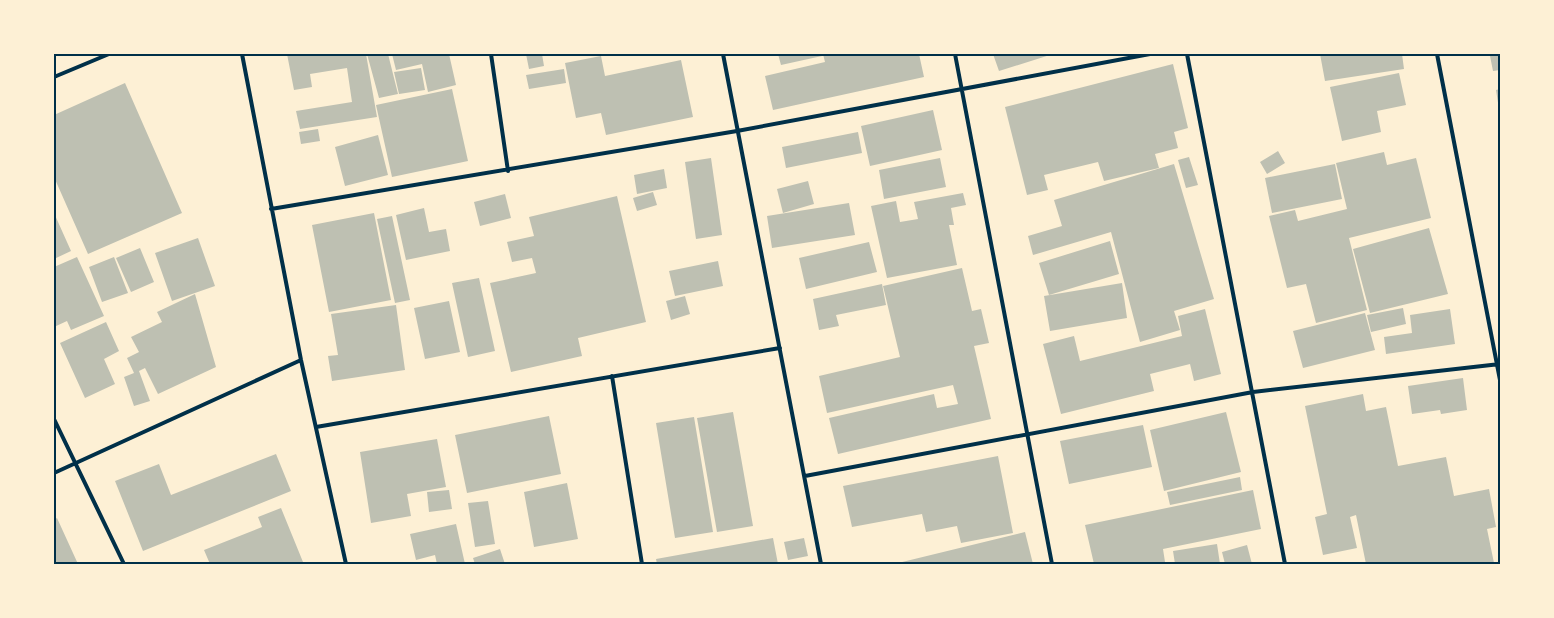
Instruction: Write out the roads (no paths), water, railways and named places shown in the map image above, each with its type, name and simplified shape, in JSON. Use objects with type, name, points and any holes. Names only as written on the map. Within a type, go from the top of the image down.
[{"type":"lane","points":[[54,77],[109,54]]},
{"type":"lane","points":[[242,54],[301,360],[346,564]]},
{"type":"lane","points":[[491,54],[508,171]]},
{"type":"lane","points":[[723,54],[821,564]]},
{"type":"lane","points":[[955,54],[1052,564]]},
{"type":"lane","points":[[271,209],[508,171],[737,131],[961,91],[1150,54]]},
{"type":"lane","points":[[1187,54],[1285,564]]},
{"type":"lane","points":[[1438,54],[1499,364],[1500,380]]},
{"type":"lane","points":[[316,427],[780,348]]},
{"type":"lane","points":[[54,472],[301,360]]},
{"type":"lane","points":[[804,476],[1253,392],[1499,364]]},
{"type":"lane","points":[[612,376],[642,564]]},
{"type":"lane","points":[[54,419],[124,564]]}]
